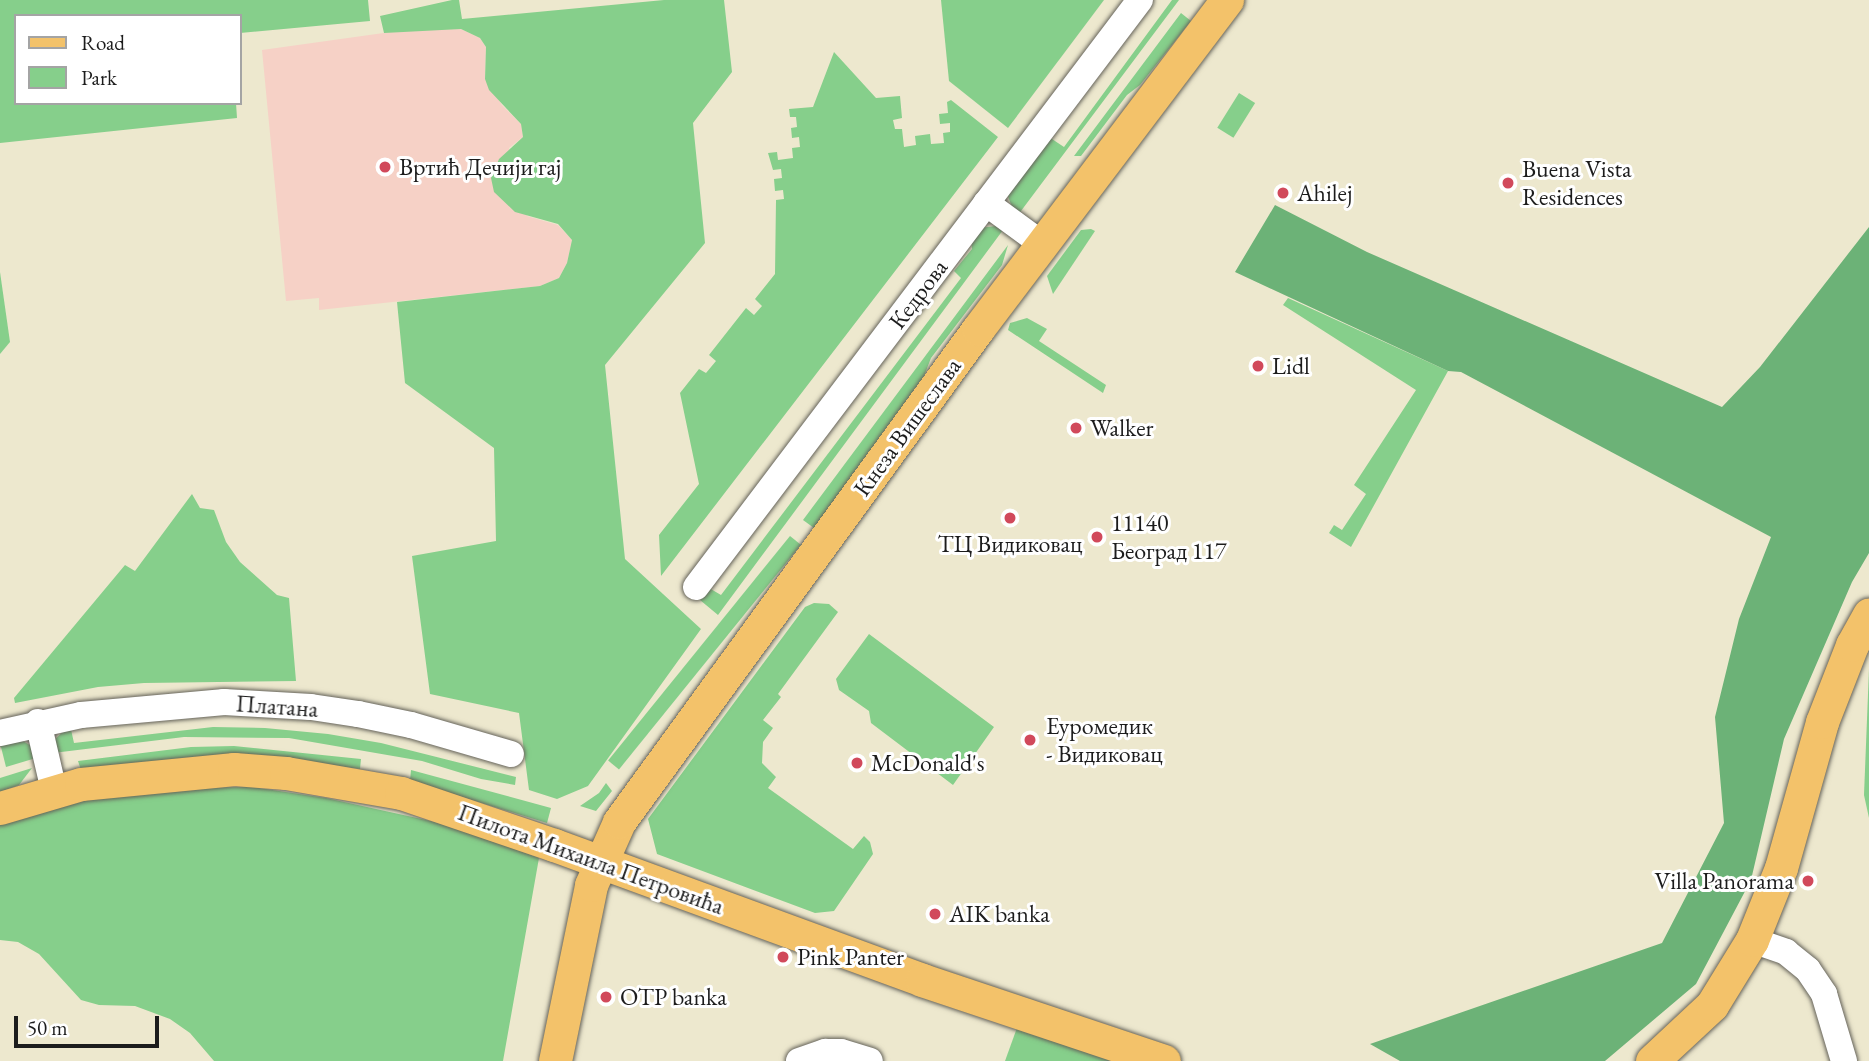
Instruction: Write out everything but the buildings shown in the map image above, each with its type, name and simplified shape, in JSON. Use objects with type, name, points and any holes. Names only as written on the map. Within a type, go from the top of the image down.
[{"type":"main road","name":"Кнеза Вишеслава","points":[[555,1061],[591,885],[599,861],[619,822],[1042,244],[1227,0]]},
{"type":"main road","points":[[1652,1061],[1712,1005],[1752,940],[1781,868],[1822,722],[1846,657],[1869,614]]},
{"type":"main road","name":"Пилота Михаила Петровића","points":[[0,808],[81,783],[234,769],[286,773],[369,786],[435,803],[922,980],[1164,1061]]},
{"type":"street","name":"Кедрова","points":[[696,587],[1140,0]]},
{"type":"street","points":[[986,203],[1042,244]]},
{"type":"street","name":"Платана","points":[[0,733],[38,722],[182,704],[271,704],[358,714],[411,725],[511,754]]},
{"type":"street","points":[[38,722],[54,791]]},
{"type":"street","points":[[1752,940],[1786,952],[1808,970],[1824,994],[1844,1061]]},
{"type":"street","points":[[800,1061],[825,1052],[841,1052],[870,1061]]},
{"type":"shaded area","name":"Вртић Дечији гај","points":[[461,29],[480,38],[486,47],[485,79],[502,105],[521,124],[523,137],[509,148],[527,216],[558,225],[572,240],[567,263],[559,278],[540,286],[319,310],[319,298],[286,301],[262,50],[405,30]]},
{"type":"green space","points":[[0,0],[368,0],[370,21],[242,33],[242,14],[14,14],[14,105],[236,105],[237,118],[0,143]]},
{"type":"green space","points":[[459,0],[462,19],[664,0],[724,0],[732,72],[693,123],[705,243],[605,365],[625,559],[701,629],[588,786],[557,799],[529,790],[519,713],[430,694],[412,556],[496,541],[494,448],[405,383],[397,302],[540,286],[559,278],[567,263],[572,240],[558,224],[515,212],[494,192],[491,178],[499,159],[523,137],[521,124],[489,90],[485,79],[486,47],[480,38],[461,29],[384,33],[380,16]]},
{"type":"green space","points":[[941,0],[1104,0],[1008,128],[949,81]]},
{"type":"green space","points":[[1172,0],[1179,0],[1018,215],[1013,210],[1006,191],[1046,135],[1064,147]]},
{"type":"green space","points":[[1181,13],[1191,21],[1140,85],[1127,95],[1081,156],[1074,156]]},
{"type":"green space","points":[[834,52],[876,98],[900,96],[902,118],[893,120],[895,129],[902,129],[904,147],[916,145],[915,136],[930,134],[931,144],[944,143],[943,133],[950,132],[950,123],[940,124],[939,114],[948,113],[947,102],[951,100],[998,137],[661,576],[659,535],[699,484],[680,393],[699,369],[706,373],[716,361],[709,355],[746,308],[754,315],[762,306],[755,299],[775,274],[776,200],[784,199],[783,190],[775,191],[774,179],[782,178],[781,169],[773,170],[768,153],[777,152],[778,160],[793,158],[792,148],[800,147],[799,137],[792,138],[791,128],[797,127],[796,117],[790,117],[789,109],[813,107]]},
{"type":"green space","points":[[1239,93],[1255,103],[1233,138],[1217,128]]},
{"type":"green space","points":[[1275,205],[1367,252],[1722,407],[1760,367],[1869,227],[1869,553],[1852,582],[1784,739],[1751,880],[1696,984],[1605,1061],[1400,1061],[1370,1044],[1662,943],[1724,823],[1715,717],[1739,619],[1771,537],[1461,372],[1448,371],[1235,272]]},
{"type":"green space","points":[[996,226],[1003,230],[718,615],[700,600],[709,588],[721,595],[961,278],[954,271],[972,249],[971,239],[979,228]]},
{"type":"green space","points":[[1081,230],[1095,231],[1053,294],[1047,276]]},
{"type":"green space","points":[[1008,245],[1002,265],[931,358],[924,376],[814,528],[803,520]]},
{"type":"green space","points":[[0,272],[10,342],[0,354]]},
{"type":"green space","points":[[1288,298],[1448,371],[1351,547],[1329,533],[1334,525],[1342,530],[1366,494],[1354,485],[1416,390],[1283,305]]},
{"type":"green space","points":[[1027,318],[1047,329],[1039,341],[1106,385],[1103,393],[1008,330],[1010,323]]},
{"type":"green space","points":[[192,494],[200,508],[214,510],[226,542],[240,562],[277,595],[289,598],[296,681],[144,683],[98,687],[15,703],[14,698],[125,565],[135,571]]},
{"type":"green space","points":[[790,536],[801,545],[619,769],[608,761]]},
{"type":"green space","points":[[814,603],[829,604],[838,612],[778,694],[781,697],[763,720],[773,728],[763,742],[762,763],[776,777],[768,788],[853,849],[864,836],[870,842],[873,854],[834,911],[815,913],[657,854],[648,819],[805,607]]},
{"type":"green space","points":[[869,634],[994,727],[953,785],[871,723],[869,711],[839,690],[836,679]]},
{"type":"green space","points":[[1869,669],[1869,818],[1864,795]]},
{"type":"green space","points":[[70,725],[74,743],[213,727],[265,728],[328,734],[381,743],[516,777],[515,785],[481,779],[422,761],[289,738],[184,737],[53,753],[52,742]]},
{"type":"green space","points":[[23,741],[33,747],[36,758],[6,767],[0,743]]},
{"type":"green space","points":[[234,746],[361,759],[360,769],[266,757],[82,773],[78,761],[191,747]]},
{"type":"green space","points":[[32,768],[19,785],[0,792],[0,778]]},
{"type":"green space","points":[[411,770],[551,808],[547,823],[410,781]]},
{"type":"green space","points":[[606,783],[612,791],[596,811],[580,806],[599,793]]},
{"type":"green space","points":[[253,787],[326,798],[458,827],[539,858],[503,1061],[214,1061],[190,1033],[170,1019],[135,1006],[99,1005],[81,1000],[39,954],[18,942],[0,940],[0,823],[96,795],[167,788]]},
{"type":"green space","points":[[1022,1014],[1165,1061],[1005,1061]]},
{"type":"place","name":"Вртић Дечији гај","points":[[385,167]]},
{"type":"place","name":"Buena Vista Residences","points":[[1508,183]]},
{"type":"place","name":"Ahilej","points":[[1283,193]]},
{"type":"place","name":"Lidl","points":[[1258,366]]},
{"type":"place","name":"Walker","points":[[1076,428]]},
{"type":"place","name":"ТЦ Видиковац","points":[[1010,518]]},
{"type":"place","name":"11140 Београд 117","points":[[1097,537]]},
{"type":"place","name":"Еуромедик - Видиковац","points":[[1030,740]]},
{"type":"place","name":"McDonald's","points":[[857,763]]},
{"type":"place","name":"Villa Panorama","points":[[1808,881]]},
{"type":"place","name":"AIK banka","points":[[935,914]]},
{"type":"place","name":"Pink Panter","points":[[783,957]]},
{"type":"place","name":"OTP banka","points":[[606,997]]}]
